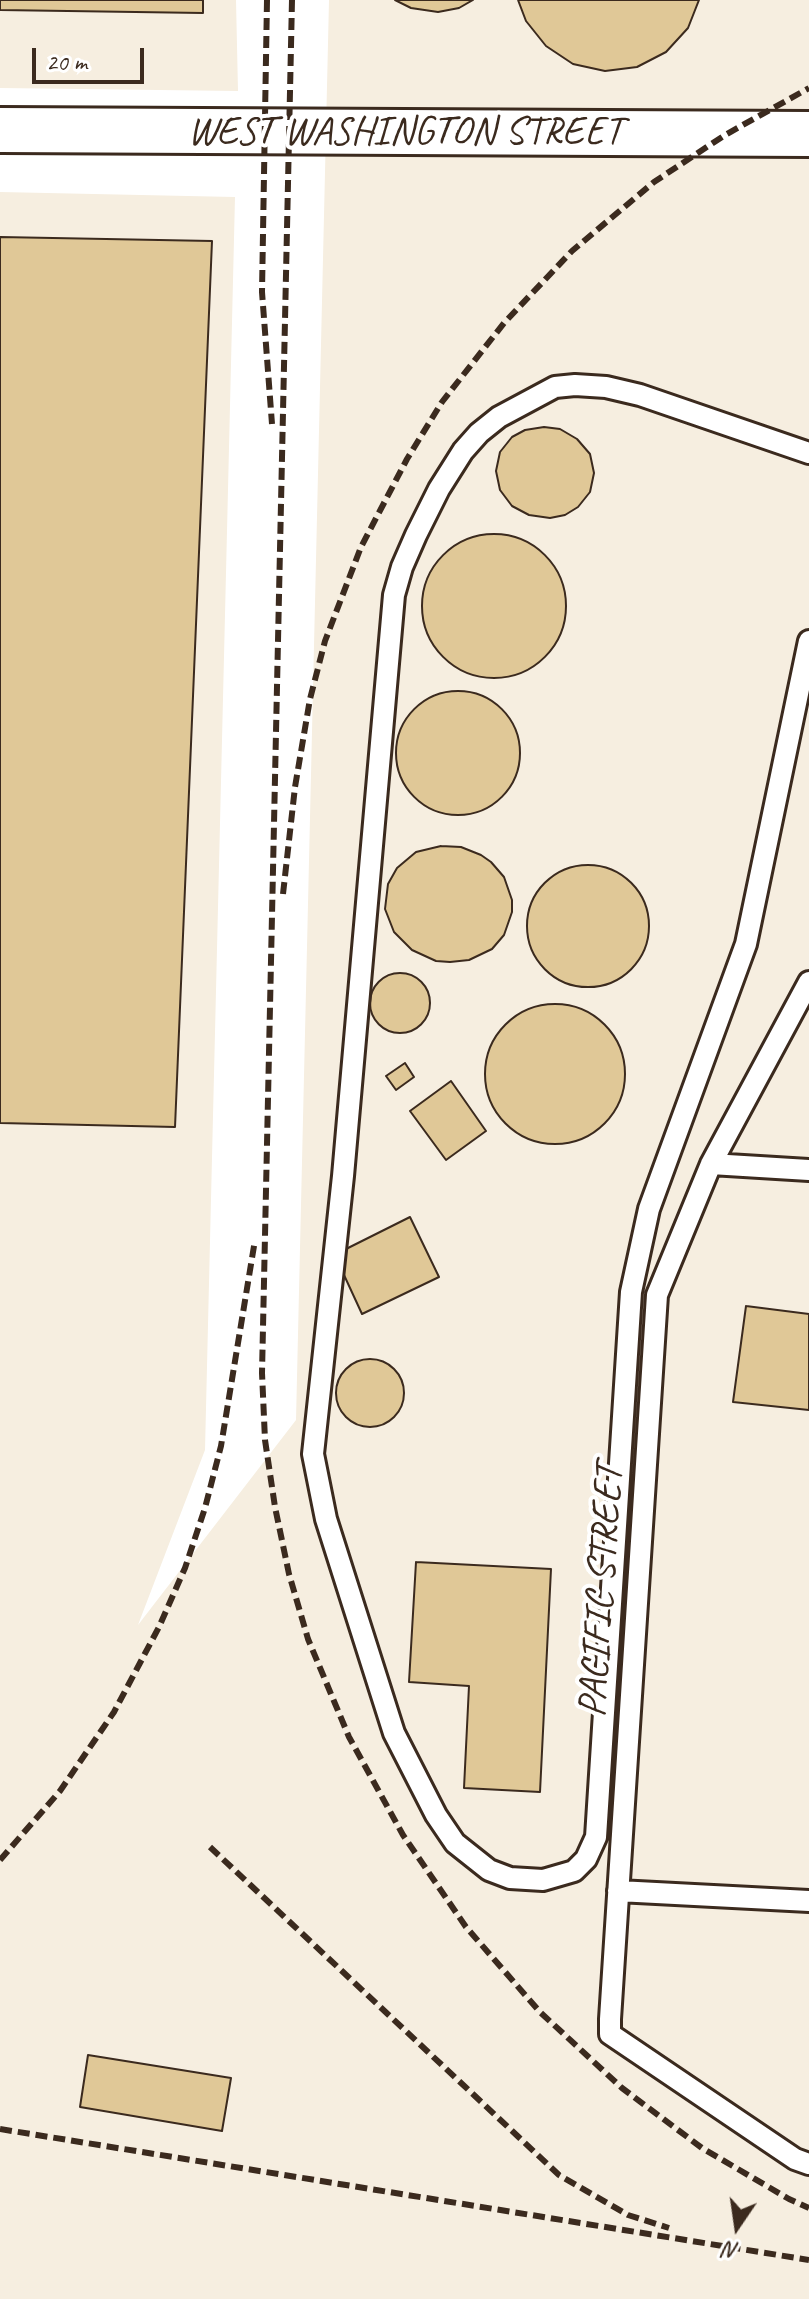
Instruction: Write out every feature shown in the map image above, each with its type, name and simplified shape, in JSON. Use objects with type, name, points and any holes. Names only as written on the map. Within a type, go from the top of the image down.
[{"type":"street","name":"WEST WASHINGTON STREET","points":[[0,130],[809,134]]},
{"type":"lane","points":[[809,453],[640,395],[606,387],[555,387],[499,417],[463,451],[416,535],[394,595],[343,1176],[313,1454],[326,1519],[394,1733],[436,1815],[455,1843],[489,1870],[510,1878],[543,1880],[574,1871],[586,1859],[596,1837],[631,1292],[649,1209],[746,944],[809,641]]},
{"type":"lane","name":"PACIFIC STREET","points":[[809,982],[711,1164],[657,1295],[610,2034],[795,2159],[809,2164]]},
{"type":"lane","points":[[711,1164],[809,1170]]},
{"type":"lane","points":[[618,1891],[809,1901]]},
{"type":"shaded area","points":[[0,0],[236,0],[238,91],[0,88]]},
{"type":"shaded area","points":[[329,0],[809,0],[809,2299],[0,2299],[0,192],[235,197],[205,1450],[138,1625],[296,1420]]},
{"type":"building","points":[[0,0],[203,0],[203,13],[0,10]]},
{"type":"building","points":[[395,0],[473,0],[459,8],[438,12],[411,8]]},
{"type":"building","points":[[518,0],[699,0],[688,28],[666,52],[637,67],[605,71],[573,64],[546,46],[526,21]]},
{"type":"building","points":[[0,237],[212,241],[175,1127],[0,1123]]},
{"type":"building","points":[[544,427],[560,429],[577,439],[590,454],[594,473],[590,492],[578,507],[565,515],[550,518],[529,515],[512,506],[500,490],[496,471],[500,452],[512,437],[525,430]]},
{"type":"building","points":[[494,534],[522,539],[545,555],[561,578],[566,606],[561,634],[545,657],[522,673],[494,678],[466,673],[443,657],[427,634],[422,606],[427,578],[443,555],[466,539]]},
{"type":"building","points":[[458,691],[482,696],[502,709],[515,729],[520,753],[515,777],[502,797],[482,810],[458,815],[434,810],[414,797],[401,777],[396,753],[401,729],[414,709],[434,696]]},
{"type":"building","points":[[441,846],[461,847],[491,862],[504,877],[512,900],[512,912],[504,935],[492,949],[469,960],[436,961],[412,950],[394,932],[385,909],[388,884],[397,868],[416,852]]},
{"type":"building","points":[[588,865],[611,870],[631,883],[644,903],[649,926],[644,949],[631,969],[611,982],[588,987],[565,982],[545,969],[532,949],[527,926],[532,903],[545,883],[565,870]]},
{"type":"building","points":[[400,973],[411,975],[421,982],[428,992],[428,1014],[421,1024],[411,1031],[400,1033],[389,1031],[379,1024],[372,1014],[370,1003],[372,992],[379,982],[389,975]]},
{"type":"building","points":[[555,1004],[582,1009],[604,1025],[620,1047],[625,1074],[620,1101],[604,1123],[582,1139],[555,1144],[528,1139],[506,1123],[490,1101],[485,1074],[490,1047],[506,1025],[528,1009]]},
{"type":"building","points":[[405,1063],[414,1077],[396,1090],[386,1076]]},
{"type":"building","points":[[451,1081],[486,1131],[446,1160],[410,1111]]},
{"type":"building","points":[[410,1217],[439,1277],[362,1314],[338,1262],[346,1258],[342,1251]]},
{"type":"building","points":[[746,1306],[809,1314],[809,1410],[733,1402]]},
{"type":"building","points":[[370,1359],[394,1369],[404,1393],[394,1417],[370,1427],[346,1417],[336,1393],[346,1369]]},
{"type":"building","points":[[416,1562],[551,1569],[540,1792],[464,1788],[469,1686],[409,1682]]},
{"type":"building","points":[[88,2055],[231,2078],[222,2131],[80,2107]]},
{"type":"railway","points":[[267,0],[262,292],[272,424]]},
{"type":"railway","points":[[292,0],[262,1373],[265,1440],[289,1574],[308,1639],[349,1737],[403,1835],[466,1927],[540,2012],[622,2088],[702,2148],[809,2208]]},
{"type":"railway","points":[[283,894],[295,787],[310,699],[325,641],[361,547],[407,459],[442,402],[504,323],[572,251],[654,182],[725,135],[809,88]]},
{"type":"railway","points":[[0,1860],[60,1791],[114,1712],[159,1627],[185,1568],[221,1446],[255,1240]]},
{"type":"railway","points":[[210,1847],[559,2175],[628,2215],[669,2228]]},
{"type":"railway","points":[[0,2129],[809,2260]]}]
